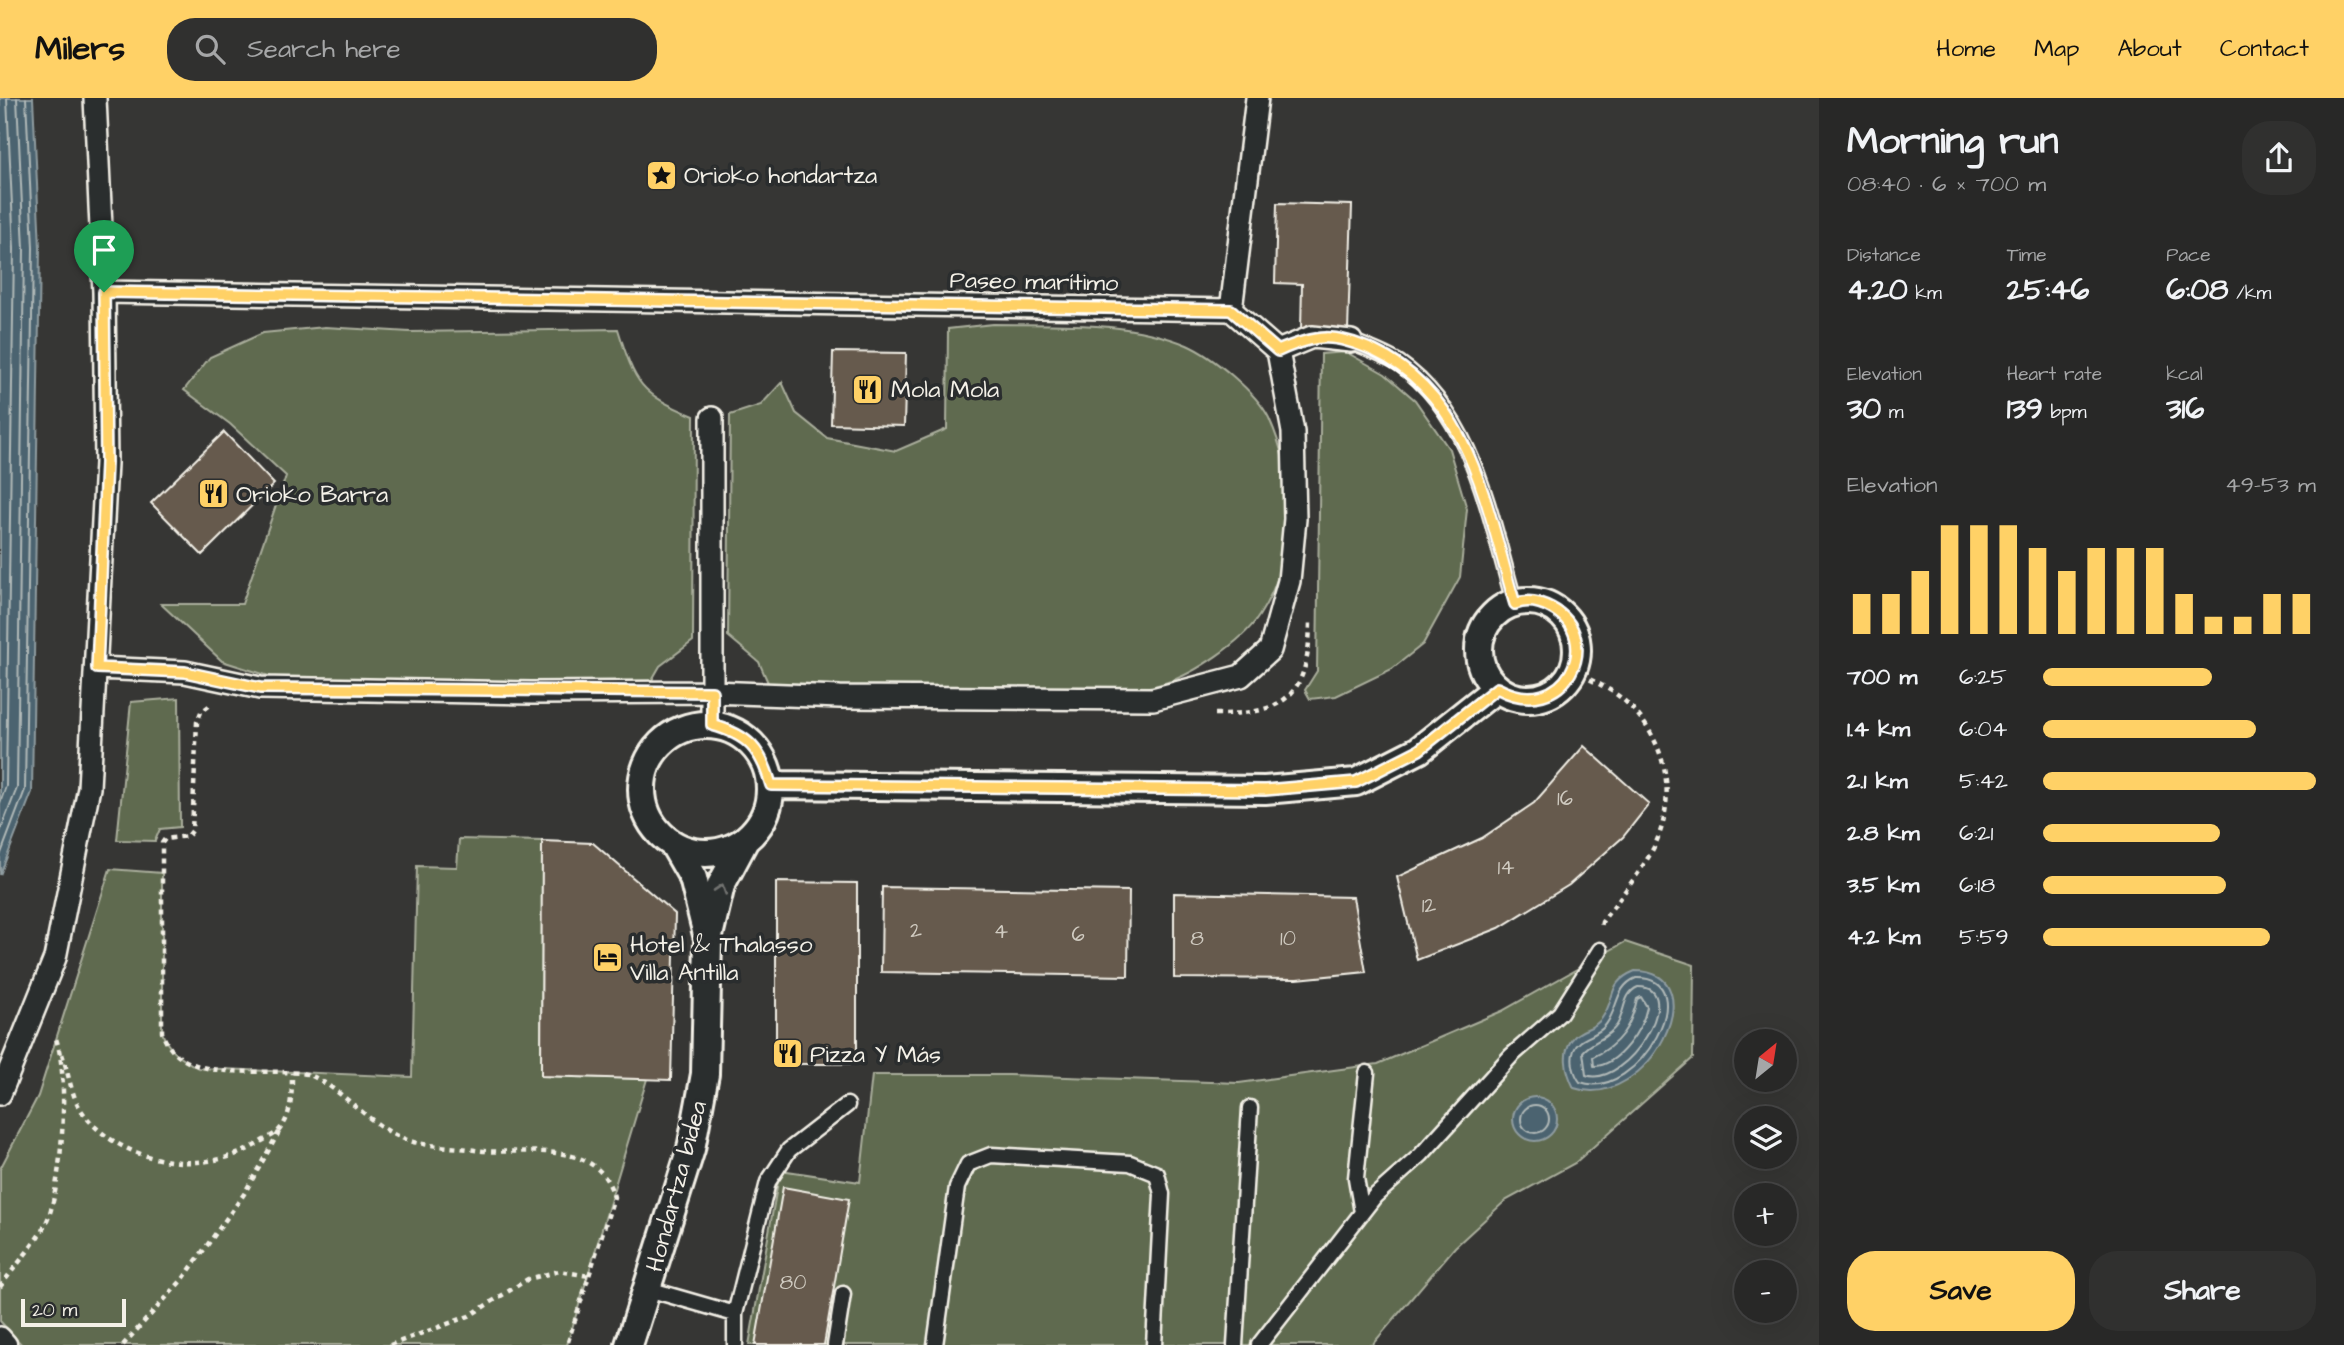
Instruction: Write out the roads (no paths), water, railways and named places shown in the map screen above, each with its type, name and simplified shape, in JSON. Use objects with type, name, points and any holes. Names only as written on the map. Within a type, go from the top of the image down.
[{"type":"street","points":[[0,1094],[55,958],[89,788],[106,463],[104,292],[95,98]]},
{"type":"street","points":[[97,668],[185,672],[260,688],[712,692],[814,697],[1153,699],[1241,676],[1270,650],[1289,581],[1295,519],[1293,432],[1278,351],[1231,310],[1257,98]]},
{"type":"street","name":"Paseo marítimo","points":[[104,292],[1231,310]]},
{"type":"street","points":[[1278,351],[1312,337],[1351,341]]},
{"type":"street","points":[[712,418],[712,725]]},
{"type":"street","points":[[1542,603],[1559,612],[1575,635],[1577,653],[1572,671],[1561,686],[1545,696],[1528,699],[1512,696],[1497,688],[1481,663],[1481,634],[1492,617],[1515,604],[1542,603]]},
{"type":"street","points":[[771,785],[1265,790],[1356,782],[1419,750],[1497,688]]},
{"type":"street","points":[[712,725],[734,731],[752,745],[765,764],[771,785],[768,807],[759,827],[744,842],[722,885],[708,940],[693,878],[674,845],[657,830],[645,811],[642,788],[645,767],[656,749],[671,735],[691,727],[712,725]]},
{"type":"street","points":[[674,845],[691,852],[709,854],[744,842]]},
{"type":"street","name":"Hondartza bidea","points":[[629,1345],[691,1149],[705,1074],[708,940]]},
{"type":"street","points":[[0,1338],[6,1345]]},
{"type":"lane","points":[[1351,341],[1407,369],[1434,394],[1453,422],[1471,455],[1515,604]]},
{"type":"lane","points":[[1259,1345],[1362,1212],[1421,1155],[1511,1056],[1560,1013],[1600,950]]},
{"type":"lane","points":[[1362,1212],[1356,1178],[1367,1073]]},
{"type":"lane","points":[[735,1345],[735,1314],[768,1182],[789,1150],[847,1105]]},
{"type":"lane","points":[[1236,1345],[1250,1108]]},
{"type":"lane","points":[[935,1345],[957,1187],[968,1164],[991,1155],[1130,1163],[1157,1174],[1162,1194],[1154,1345]]},
{"type":"lane","points":[[648,1289],[735,1314]]},
{"type":"lane","points":[[835,1345],[843,1294]]},
{"type":"water","points":[[0,98],[33,98],[40,248],[32,792],[0,875]]},
{"type":"water","points":[[1635,971],[1659,977],[1671,993],[1672,1015],[1663,1039],[1648,1062],[1626,1080],[1601,1090],[1574,1088],[1566,1061],[1570,1042],[1578,1033],[1599,1022],[1620,980]]},
{"type":"water","points":[[1535,1097],[1550,1104],[1557,1119],[1550,1134],[1535,1141],[1520,1134],[1513,1119],[1520,1104]]},
{"type":"place","name":"Orioko hondartza","points":[[661,175]]},
{"type":"place","name":"Mola Mola","points":[[868,389]]},
{"type":"place","name":"Orioko Barra","points":[[213,494]]},
{"type":"place","name":"Hotel & Thalasso Villa Antilla","points":[[607,958]]},
{"type":"place","name":"Pizza Y Más","points":[[787,1054]]}]
